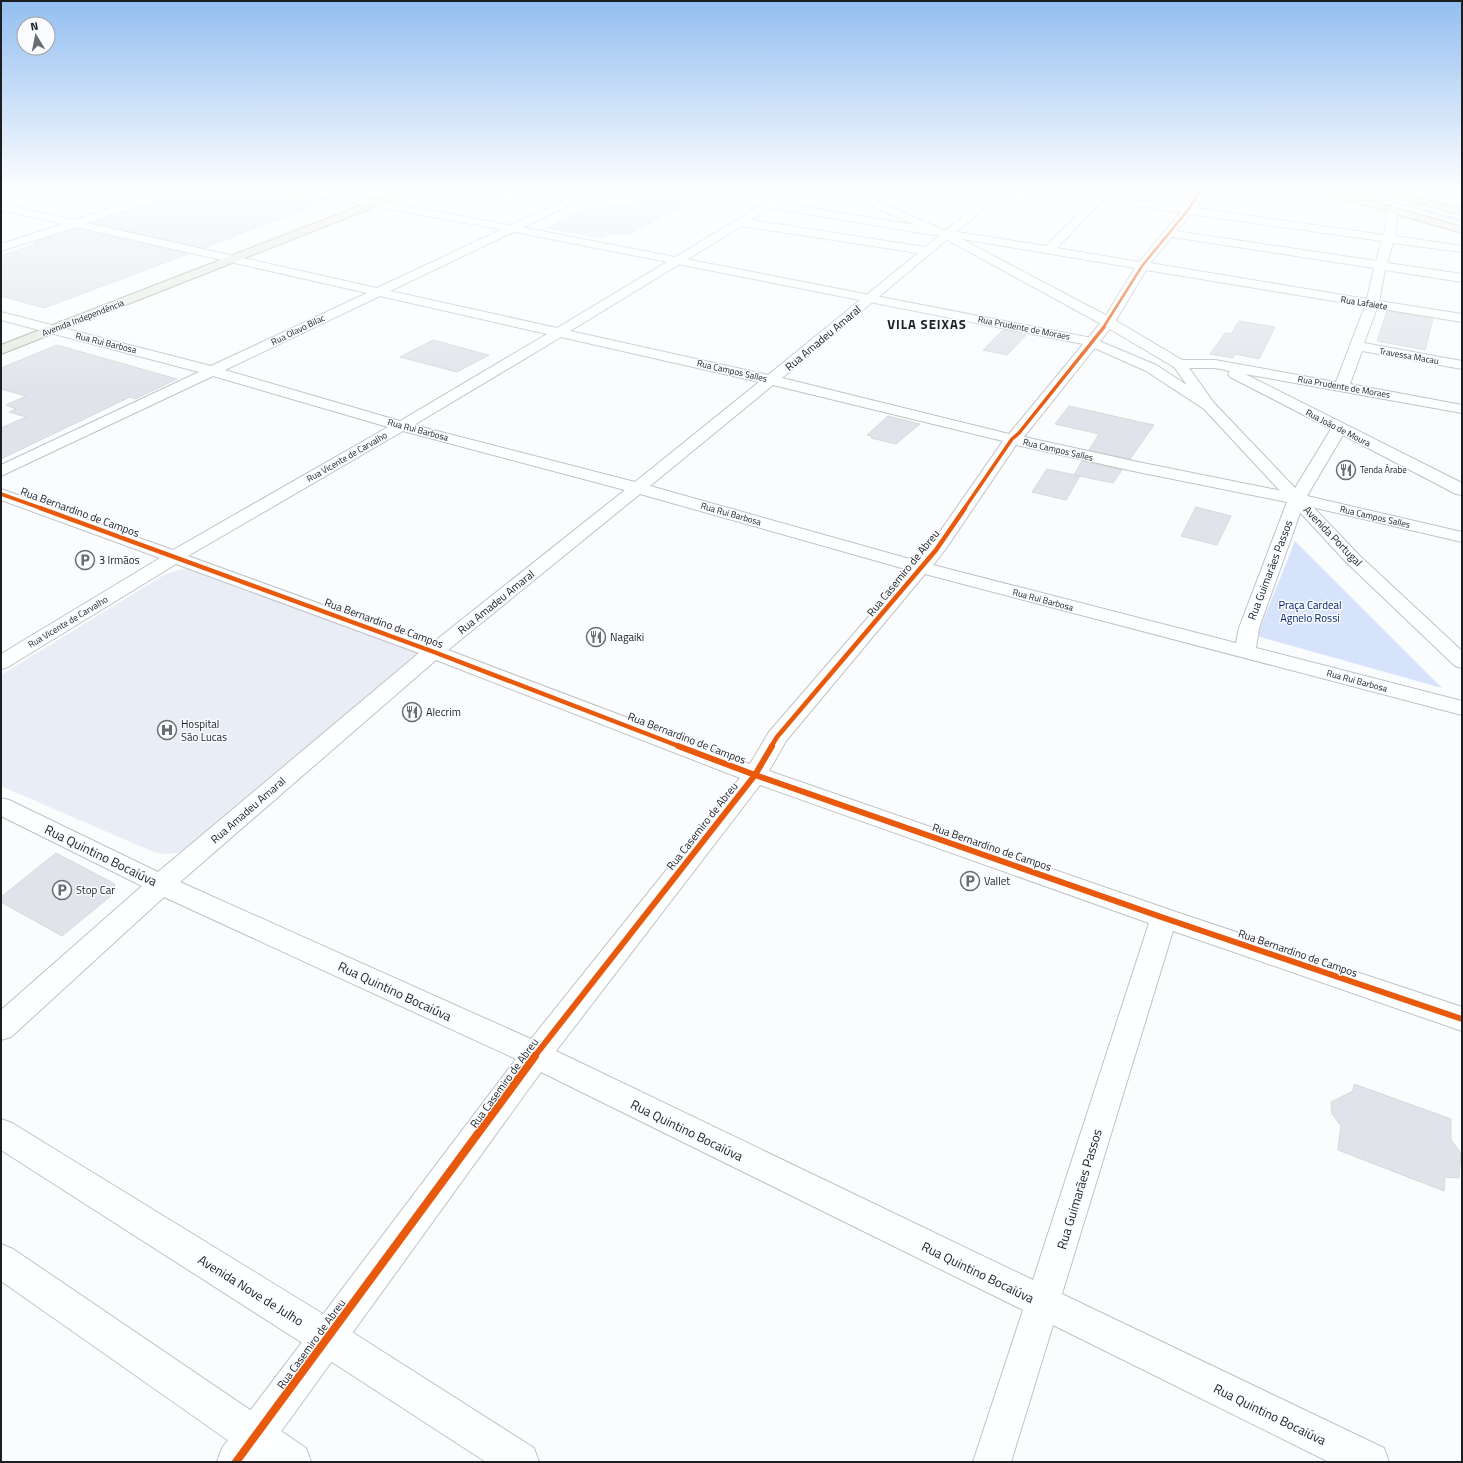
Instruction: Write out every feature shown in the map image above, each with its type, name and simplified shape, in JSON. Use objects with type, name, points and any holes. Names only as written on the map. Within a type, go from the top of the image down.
[{"type":"main road","points":[[191,263],[205,257]]},
{"type":"main road","name":"Avenida Independência","points":[[1,350],[53,323],[220,257]]},
{"type":"main road","name":"Avenida Independência","points":[[8,333],[32,324]]},
{"type":"street","name":"Rua Campos Salles","points":[[247,257],[378,292],[772,380],[1012,439],[1138,467],[1297,499],[1462,537]]},
{"type":"street","name":"Rua Olavo Bilac","points":[[1,471],[450,257]]},
{"type":"street","name":"Rua Prudente de Moraes","points":[[654,257],[1092,342]]},
{"type":"street","name":"Rua Vicente de Carvalho","points":[[1,663],[176,557],[402,426],[559,333],[598,307],[684,257]]},
{"type":"street","name":"Rua Amadeu Amaral","points":[[1,1028],[145,898],[434,652],[761,387],[772,380],[920,257]]},
{"type":"street","points":[[987,257],[1108,322],[1179,364]]},
{"type":"street","name":"Rua Lafaiete","points":[[1091,257],[1462,318]]},
{"type":"street","name":"Rua Casemiro de Abreu","points":[[246,1449],[536,1055],[755,775],[777,737],[936,550],[1012,439],[1020,433],[1108,322],[1149,257]]},
{"type":"street","points":[[1324,257],[1462,278]]},
{"type":"street","points":[[1342,386],[1372,304],[1383,257]]},
{"type":"street","name":"Rua Rui Barbosa","points":[[1,316],[32,324],[53,323],[402,426],[638,488],[922,568],[1462,708]]},
{"type":"street","name":"Avenida Portugal","points":[[1092,342],[1151,368],[1209,406]]},
{"type":"street","name":"Travessa Macau","points":[[1356,346],[1462,365]]},
{"type":"street","name":"Rua Prudente de Moraes","points":[[1151,368],[1179,364],[1214,364],[1342,386],[1462,409]]},
{"type":"street","name":"Avenida Portugal","points":[[1179,364],[1209,406],[1353,559],[1462,662]]},
{"type":"street","name":"Rua João de Moura","points":[[1214,364],[1339,429],[1462,490]]},
{"type":"street","name":"Rua Guimarães Passos","points":[[1245,652],[1249,628],[1297,499],[1339,429]]},
{"type":"street","name":"Rua Bernardino de Campos","points":[[1,494],[434,652],[755,775],[1167,919],[1462,1019]]},
{"type":"street","name":"Rua Quintino Bocaiúva","points":[[1,806],[162,885],[536,1055],[1043,1304],[1370,1462]]},
{"type":"street","name":"Rua Guimarães Passos","points":[[992,1462],[1164,918],[1167,919]]},
{"type":"street","name":"Avenida Nove de Julho","points":[[1,1133],[328,1338],[520,1462]]},
{"type":"street","points":[[1,1261],[246,1449],[292,1462]]},
{"type":"shaded area","name":"Hospital São Lucas","points":[[190,568],[414,649],[418,653],[418,657],[183,852],[168,854],[156,853],[1,786],[1,675],[164,575],[181,569]]},
{"type":"green space","name":"Praça Cardeal Agnelo Rossi","points":[[1295,541],[1442,688],[1257,636]]},
{"type":"building","points":[[1,257],[179,257],[44,308],[1,296]]},
{"type":"building","points":[[1387,311],[1433,319],[1425,350],[1377,341]]},
{"type":"building","points":[[1239,321],[1275,327],[1259,359],[1235,354],[1233,358],[1210,354],[1225,333],[1231,334]]},
{"type":"building","points":[[1003,330],[1026,335],[1007,355],[983,350]]},
{"type":"building","points":[[433,340],[489,355],[457,372],[400,357]]},
{"type":"building","points":[[57,345],[177,379],[135,399],[130,397],[1,459],[1,428],[26,417],[9,412],[16,409],[6,405],[26,396],[1,389],[1,368]]},
{"type":"building","points":[[1069,406],[1154,425],[1130,459],[1089,450],[1099,434],[1055,424]]},
{"type":"building","points":[[888,416],[920,424],[896,444],[871,438],[872,436],[867,435]]},
{"type":"building","points":[[1082,461],[1122,470],[1113,483],[1074,475]]},
{"type":"building","points":[[1047,469],[1080,476],[1066,500],[1032,492]]},
{"type":"building","points":[[1196,507],[1231,516],[1217,545],[1181,536]]},
{"type":"building","name":"Stop Car","points":[[56,853],[115,884],[112,895],[62,936],[1,902],[1,897]]},
{"type":"building","points":[[1354,1084],[1451,1119],[1451,1140],[1461,1153],[1459,1178],[1445,1177],[1444,1191],[1338,1150],[1341,1126],[1332,1114],[1331,1102],[1353,1091]]},
{"type":"cycle path","points":[[236,1462],[536,1055],[755,775],[777,737],[936,550],[1012,439],[1019,433],[1108,322],[1142,266],[1149,257]]},
{"type":"cycle path","points":[[1,494],[434,652],[755,775],[1167,919],[1462,1019]]},
{"type":"place","name":"Tenda Árabe","points":[[1346,470]]},
{"type":"place","name":"3 Irmãos","points":[[85,560]]},
{"type":"place","name":"Nagaiki","points":[[596,637]]},
{"type":"place","name":"Alecrim","points":[[412,712]]},
{"type":"place","name":"Hospital São Lucas","points":[[167,730]]},
{"type":"place","name":"Vallet","points":[[970,881]]},
{"type":"place","name":"Stop Car","points":[[62,890]]},
{"type":"district","name":"VILA SEIXAS","points":[[927,324]]}]
